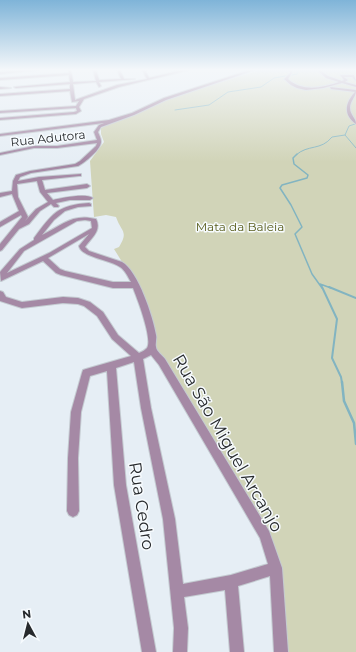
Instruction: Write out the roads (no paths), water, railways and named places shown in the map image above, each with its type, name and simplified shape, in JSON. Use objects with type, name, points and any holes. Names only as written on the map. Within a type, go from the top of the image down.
[{"type":"street","points":[[0,119],[75,113],[79,111],[77,107],[81,100]]},
{"type":"street","points":[[18,228],[25,217],[15,198],[14,192],[17,178],[22,174],[78,164],[88,157],[98,146],[99,141],[97,130],[100,126],[133,114],[162,100]]},
{"type":"street","points":[[350,100],[347,109],[350,117],[356,123]]},
{"type":"street","points":[[0,112],[77,107]]},
{"type":"street","points":[[25,132],[27,117]]},
{"type":"street","points":[[1,135],[90,122],[111,121]]},
{"type":"street","name":"Rua Adutora","points":[[0,154],[34,147],[57,147],[99,141]]},
{"type":"street","points":[[16,183],[79,175]]},
{"type":"street","points":[[39,179],[43,192],[61,210]]},
{"type":"street","points":[[43,192],[87,186]]},
{"type":"street","points":[[0,195],[14,192]]},
{"type":"street","points":[[0,249],[3,243],[18,228],[32,219],[43,207],[63,199],[90,198]]},
{"type":"street","points":[[33,243],[61,210],[76,206],[89,205]]},
{"type":"street","points":[[0,225],[22,211]]},
{"type":"street","points":[[80,218],[94,220],[94,229],[44,258],[0,278],[22,250],[33,243],[71,221],[80,218]]},
{"type":"street","name":"Rua São Miguel Arcanjo","points":[[73,511],[73,458],[76,412],[86,373],[138,358],[150,352],[153,343],[152,334],[140,295],[127,270],[122,265],[87,252],[82,248],[82,246],[92,235],[94,229]]},
{"type":"street","points":[[44,258],[58,271],[63,273],[113,285],[135,284]]},
{"type":"street","points":[[0,294],[3,299],[22,306],[63,300],[78,301],[86,304],[100,314],[115,337],[138,358],[146,408],[169,519],[181,628],[180,652]]},
{"type":"street","name":"Rua São Miguel Arcanjo","points":[[152,349],[162,362],[265,535],[276,568],[282,652]]},
{"type":"street","name":"Rua Cedro","points":[[111,365],[120,485],[149,652]]},
{"type":"street","points":[[178,592],[230,582],[276,568]]},
{"type":"street","points":[[230,582],[237,652]]},
{"type":"waterway","points":[[175,110],[209,105],[216,100]]},
{"type":"waterway","points":[[345,135],[349,126],[355,124]]},
{"type":"waterway","points":[[296,155],[305,150],[319,146],[332,137],[345,135]]},
{"type":"waterway","points":[[345,135],[356,148]]},
{"type":"waterway","points":[[296,155],[293,158],[294,164],[308,175],[307,178],[282,185],[280,188],[291,205],[302,227],[295,234],[312,274],[322,288]]},
{"type":"waterway","points":[[320,284],[331,288]]},
{"type":"waterway","points":[[322,287],[337,319],[332,358],[341,377],[342,383]]},
{"type":"waterway","points":[[329,287],[356,298]]},
{"type":"waterway","points":[[342,382],[344,401],[354,423],[356,444]]},
{"type":"park label","name":"Mata da Baleia","points":[[240,226]]}]
